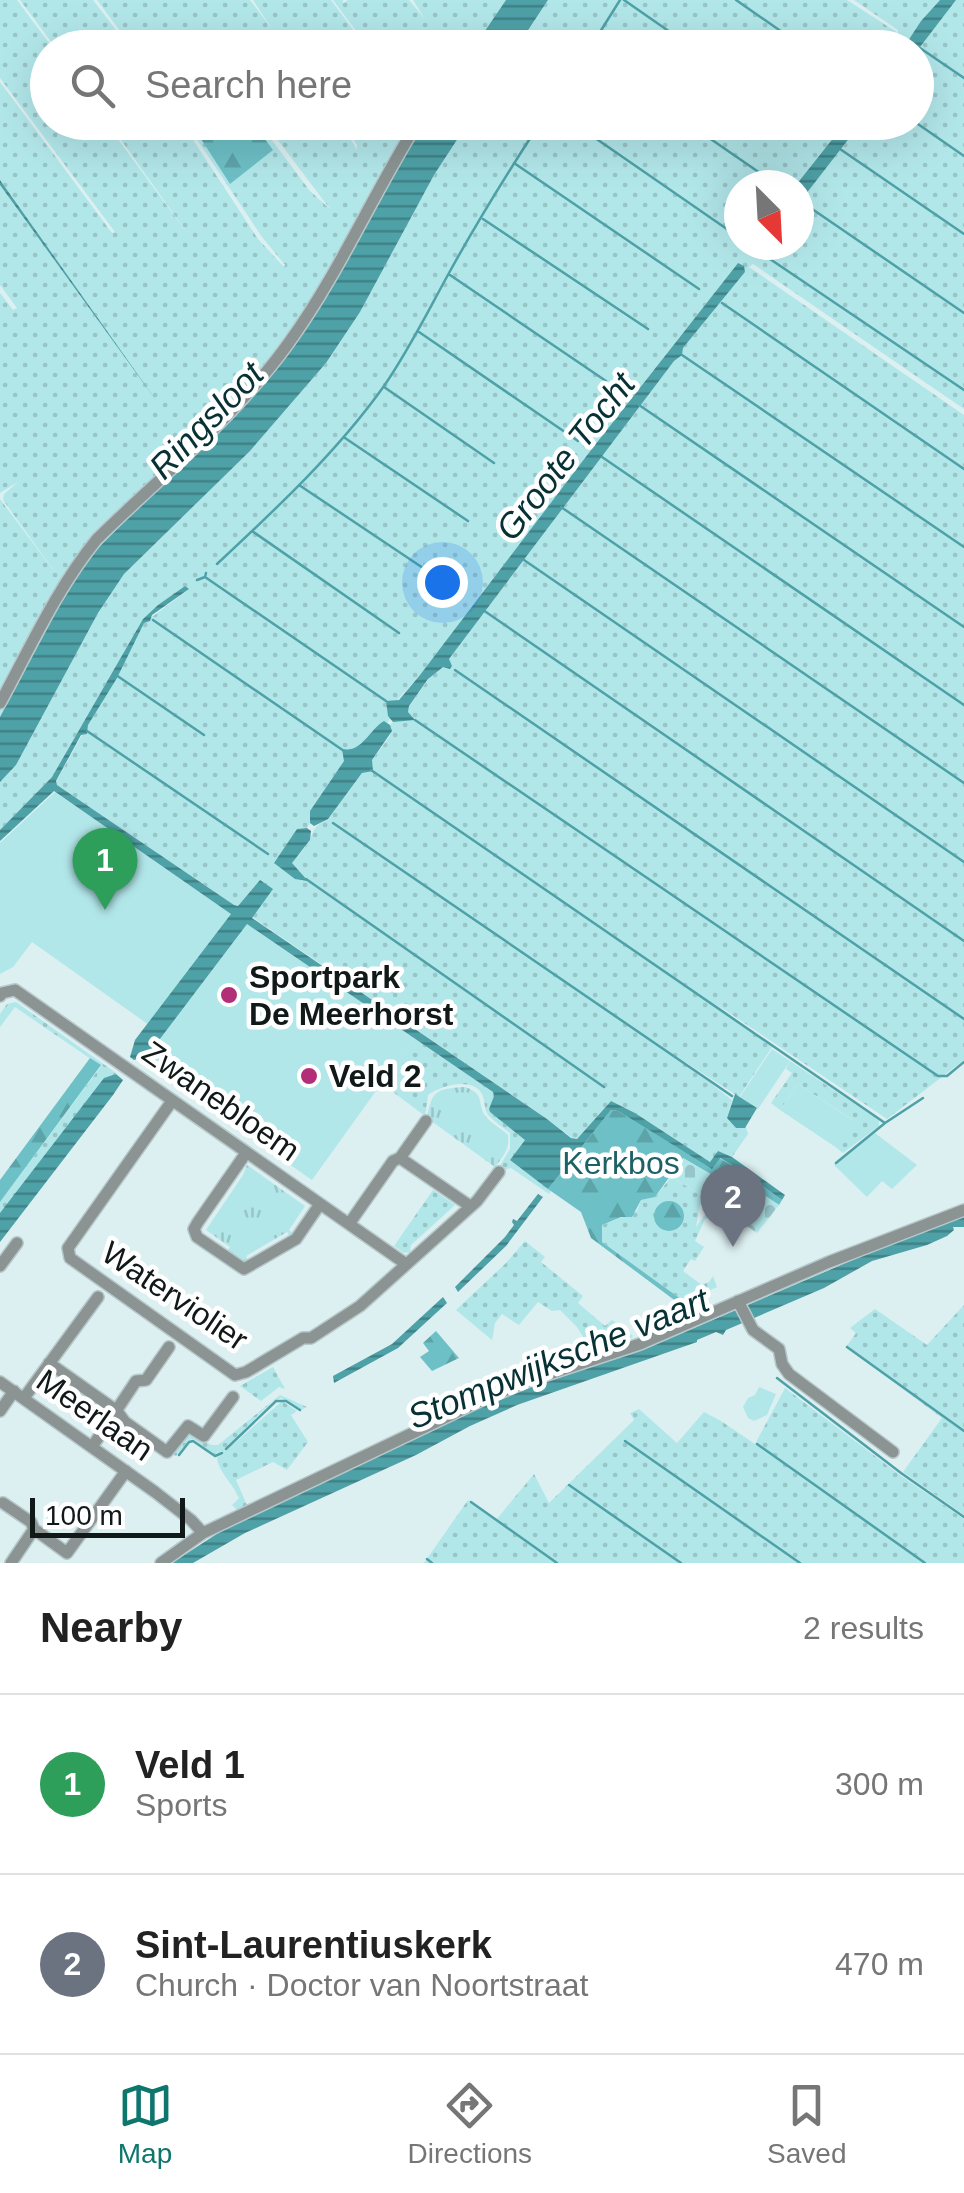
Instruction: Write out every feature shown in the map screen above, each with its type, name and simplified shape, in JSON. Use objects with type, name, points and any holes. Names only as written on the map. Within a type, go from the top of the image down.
[{"type":"street","points":[[0,703],[81,559],[241,398],[290,342],[407,140]]},
{"type":"street","name":"Zwanebloem","points":[[1,994],[15,990],[406,1264]]},
{"type":"street","name":"Waterviolier","points":[[172,1101],[68,1248],[70,1258],[212,1359],[235,1374],[246,1372],[355,1310],[406,1264]]},
{"type":"street","points":[[348,1224],[426,1122]]},
{"type":"street","points":[[246,1152],[194,1229],[212,1247],[244,1269],[296,1239],[320,1204]]},
{"type":"street","points":[[400,1158],[470,1206]]},
{"type":"street","points":[[406,1264],[477,1201],[499,1172]]},
{"type":"street","points":[[161,1563],[203,1534],[482,1400],[530,1380],[619,1352],[964,1210]]},
{"type":"street","points":[[0,1266],[17,1243]]},
{"type":"street","points":[[0,1411],[49,1363],[98,1297]]},
{"type":"street","points":[[739,1302],[753,1330],[778,1349],[788,1374],[893,1452]]},
{"type":"street","points":[[92,1447],[136,1381],[146,1380],[169,1347]]},
{"type":"street","points":[[49,1363],[117,1411],[168,1454],[188,1426],[204,1436],[233,1398]]},
{"type":"street","name":"Meerlaan","points":[[0,1382],[192,1520],[203,1534]]},
{"type":"street","points":[[2,1502],[67,1553],[126,1471]]},
{"type":"street","points":[[10,1563],[34,1529]]},
{"type":"green space","points":[[0,0],[17,0],[39,30],[30,30],[30,118],[0,78]]},
{"type":"green space","points":[[20,0],[93,0],[116,30],[42,30]]},
{"type":"green space","points":[[97,0],[250,0],[272,29],[253,0],[331,0],[353,30],[119,30]]},
{"type":"green space","points":[[333,0],[409,0],[425,19],[413,0],[506,0],[486,30],[355,30]]},
{"type":"green space","points":[[548,0],[847,0],[893,30],[529,30]]},
{"type":"green space","points":[[854,0],[940,0],[915,30],[898,30]]},
{"type":"green space","points":[[956,0],[964,0],[964,409],[753,264],[749,267],[964,415],[964,1060],[887,1119],[716,1004],[772,1047],[739,1097],[676,1056],[732,1100],[727,1118],[746,1127],[748,1134],[732,1157],[718,1152],[710,1162],[611,1101],[577,1139],[572,1138],[252,917],[260,880],[238,906],[234,905],[57,785],[144,623],[188,590],[185,586],[143,619],[52,777],[0,830],[0,782],[16,765],[98,613],[124,574],[250,451],[326,363],[360,312],[457,140],[832,140],[808,170],[724,170],[724,260],[814,260],[814,184],[848,140],[934,140],[933,30]],"holes":[[[737,264],[745,272],[683,348],[682,355],[449,663],[433,673],[409,706],[414,720],[390,725],[390,736],[292,863],[301,872],[277,861],[297,829],[307,828],[310,811],[351,751],[379,725],[387,723],[388,710],[420,675]]]},
{"type":"green space","points":[[0,82],[30,122],[30,140],[43,140],[115,232],[46,140],[119,140],[190,237],[121,140],[193,140],[258,239],[284,267],[197,140],[272,140],[310,191],[330,209],[278,140],[351,140],[357,150],[354,140],[413,140],[331,288],[294,344],[98,547],[0,717],[0,499],[60,579],[3,500],[4,494],[18,482],[0,493],[0,293],[13,310],[17,308],[0,285],[0,185],[111,338],[0,180]]},
{"type":"green space","points":[[202,140],[266,140],[273,150],[230,184]]},
{"type":"green space","name":"Sportpark De Meerhorst","points":[[55,792],[414,1038],[312,1180],[149,1066],[143,1055],[149,1025],[32,942],[13,967],[0,974],[0,843]]},
{"type":"green space","points":[[16,1002],[116,1073],[0,1215],[0,1202],[101,1066],[15,1007],[0,1027],[0,1014],[7,1004]]},
{"type":"green space","points":[[414,1038],[493,1092],[490,1112],[525,1140],[510,1160],[551,1191],[549,1194],[511,1168],[498,1169],[510,1149],[510,1133],[488,1114],[482,1094],[471,1085],[456,1084],[428,1095],[425,1116],[381,1083]]},
{"type":"green space","points":[[772,1049],[790,1061],[758,1109],[740,1097]]},
{"type":"green space","points":[[90,1058],[101,1065],[0,1202],[0,1180]]},
{"type":"green space","points":[[790,1061],[879,1120],[879,1126],[843,1153],[834,1146],[853,1120],[798,1084],[780,1110],[771,1103],[792,1073],[786,1069]]},
{"type":"green space","points":[[798,1084],[854,1121],[834,1146],[780,1110]]},
{"type":"green space","points":[[465,1087],[479,1097],[488,1119],[508,1135],[507,1148],[495,1167],[427,1118],[437,1093]]},
{"type":"green space","name":"Kerkbos","points":[[611,1110],[711,1168],[719,1158],[782,1200],[779,1205],[722,1167],[714,1176],[683,1158],[655,1197],[641,1200],[632,1217],[602,1225],[602,1242],[685,1302],[681,1305],[591,1238],[581,1212],[548,1189]]},
{"type":"green space","points":[[875,1133],[917,1165],[892,1189],[882,1181],[867,1197],[834,1165]]},
{"type":"green space","points":[[683,1158],[713,1176],[722,1167],[779,1205],[757,1233],[671,1177]]},
{"type":"green space","points":[[247,1165],[305,1206],[289,1230],[295,1235],[291,1238],[287,1232],[246,1256],[246,1264],[226,1253],[230,1247],[206,1230]]},
{"type":"green space","points":[[671,1177],[708,1199],[700,1205],[696,1227],[712,1205],[725,1213],[705,1219],[695,1241],[704,1247],[683,1271],[702,1285],[713,1276],[717,1287],[685,1302],[602,1242],[602,1225],[637,1211],[641,1200],[655,1197]]},
{"type":"green space","points":[[433,1190],[455,1205],[411,1245],[410,1252],[404,1253],[394,1246]]},
{"type":"green space","points":[[669,1201],[679,1206],[684,1216],[679,1226],[669,1231],[659,1226],[654,1216],[659,1206]]},
{"type":"green space","points":[[525,1241],[545,1257],[541,1262],[583,1296],[578,1303],[605,1326],[612,1320],[633,1336],[624,1344],[594,1354],[577,1327],[560,1310],[552,1311],[538,1302],[519,1325],[502,1314],[495,1323],[492,1340],[456,1310]]},
{"type":"green space","points":[[964,1305],[964,1515],[903,1472],[942,1418],[846,1347],[856,1333],[850,1328],[875,1309],[927,1345]]},
{"type":"green space","points":[[436,1331],[459,1358],[432,1371],[420,1357],[429,1351],[423,1343]]},
{"type":"green space","points":[[273,1367],[285,1389],[279,1387],[261,1401],[240,1386]]},
{"type":"green space","points":[[759,1387],[776,1394],[767,1415],[754,1421],[743,1407]]},
{"type":"green space","points":[[785,1388],[964,1519],[964,1563],[424,1563],[468,1500],[496,1520],[534,1474],[549,1503],[634,1420],[630,1413],[639,1409],[677,1443],[704,1412],[755,1444]]},
{"type":"green space","points":[[280,1395],[307,1407],[301,1410],[281,1398],[273,1401],[224,1449],[282,1401],[297,1411],[291,1415],[308,1442],[287,1470],[273,1462],[236,1480],[247,1505],[237,1510],[232,1505],[239,1498],[218,1462],[222,1451],[214,1454],[193,1439],[176,1456],[171,1453],[184,1435],[193,1433],[211,1445],[218,1445]]},
{"type":"shaded area","points":[[506,0],[548,0],[528,30],[486,30]]},
{"type":"shaded area","points":[[940,0],[956,0],[933,30],[915,30]]},
{"type":"shaded area","points":[[413,140],[457,140],[360,312],[326,363],[250,451],[124,574],[98,613],[16,765],[0,782],[0,717],[88,558],[294,344],[331,288]]},
{"type":"shaded area","points":[[832,140],[848,140],[814,184],[814,170],[808,170]]},
{"type":"shaded area","points":[[0,180],[158,403],[0,185]]},
{"type":"shaded area","points":[[738,263],[745,272],[683,348],[682,355],[449,659],[450,669],[443,667],[428,679],[409,706],[408,712],[415,720],[393,722],[386,701],[399,700],[420,675]]},
{"type":"shaded area","points":[[185,586],[189,589],[144,623],[57,785],[234,905],[238,906],[260,880],[273,889],[252,918],[571,1138],[577,1139],[611,1101],[710,1162],[718,1151],[732,1157],[785,1195],[782,1200],[720,1158],[712,1169],[611,1110],[548,1189],[510,1160],[525,1140],[490,1112],[493,1092],[247,924],[147,1056],[134,1060],[130,1057],[135,1040],[231,914],[54,791],[0,841],[0,830],[52,777],[143,619]]},
{"type":"shaded area","points":[[384,721],[392,731],[372,760],[373,771],[362,773],[328,819],[314,826],[310,823],[310,811],[344,761],[342,749],[360,745]]},
{"type":"shaded area","points":[[297,829],[311,831],[310,840],[292,863],[308,881],[295,879],[274,863]]},
{"type":"shaded area","points":[[116,1074],[123,1080],[113,1095],[0,1242],[0,1213],[104,1078]]},
{"type":"shaded area","points":[[735,1094],[757,1108],[745,1128],[736,1128],[727,1118]]},
{"type":"shaded area","points":[[538,1194],[543,1197],[506,1246],[458,1292],[455,1287],[505,1237],[514,1225],[513,1219],[517,1221]]},
{"type":"shaded area","points":[[964,1215],[964,1227],[953,1227],[947,1236],[872,1261],[824,1288],[726,1330],[723,1335],[716,1332],[517,1405],[245,1533],[193,1563],[172,1563],[229,1526],[464,1413],[645,1349]]},
{"type":"shaded area","points":[[443,1297],[447,1303],[398,1348],[334,1383],[333,1376],[392,1344]]},
{"type":"waterway","points":[[601,30],[620,0]]},
{"type":"waterway","points":[[624,0],[667,30]]},
{"type":"waterway","points":[[736,0],[779,30]]},
{"type":"waterway","points":[[934,58],[964,78]]},
{"type":"waterway","points":[[934,135],[964,156]]},
{"type":"waterway","points":[[217,564],[326,457],[384,386],[529,140]]},
{"type":"waterway","points":[[598,140],[724,227]]},
{"type":"waterway","points":[[712,140],[756,170]]},
{"type":"waterway","points":[[840,149],[964,234]]},
{"type":"waterway","points":[[514,163],[699,289]]},
{"type":"waterway","points":[[814,210],[964,313]]},
{"type":"waterway","points":[[483,219],[648,329]]},
{"type":"waterway","points":[[771,260],[964,390]]},
{"type":"waterway","name":"Groote Tocht","points":[[450,275],[606,381]]},
{"type":"waterway","points":[[722,303],[964,469]]},
{"type":"waterway","name":"Groote Tocht","points":[[419,332],[578,441]]},
{"type":"waterway","points":[[682,355],[964,547]]},
{"type":"waterway","points":[[384,387],[494,463]]},
{"type":"waterway","name":"Groote Tocht","points":[[639,405],[964,627]]},
{"type":"waterway","points":[[345,438],[468,521]]},
{"type":"waterway","name":"Groote Tocht","points":[[602,457],[964,705]]},
{"type":"waterway","points":[[299,485],[438,578]]},
{"type":"waterway","name":"Groote Tocht","points":[[561,507],[964,783]]},
{"type":"waterway","points":[[252,531],[399,633]]},
{"type":"waterway","name":"Groote Tocht","points":[[524,560],[964,862]]},
{"type":"waterway","points":[[197,580],[206,573]]},
{"type":"waterway","points":[[205,577],[386,701]]},
{"type":"waterway","points":[[483,610],[964,941]]},
{"type":"waterway","points":[[153,620],[344,751]]},
{"type":"waterway","points":[[455,670],[964,1019]]},
{"type":"waterway","points":[[116,675],[204,735]]},
{"type":"waterway","points":[[415,720],[938,1076],[947,1076],[964,1062]]},
{"type":"waterway","points":[[87,731],[268,854]]},
{"type":"waterway","points":[[371,770],[885,1123],[923,1098]]},
{"type":"waterway","points":[[333,823],[732,1096]]},
{"type":"waterway","points":[[306,879],[604,1087]]},
{"type":"waterway","points":[[836,1163],[885,1123]]},
{"type":"waterway","points":[[847,1347],[964,1431]]},
{"type":"waterway","points":[[777,1378],[964,1517]]},
{"type":"waterway","points":[[226,1449],[276,1401],[286,1401],[300,1410]]},
{"type":"waterway","points":[[179,1455],[193,1441],[215,1456],[222,1453]]},
{"type":"waterway","points":[[625,1441],[800,1563]]},
{"type":"waterway","points":[[757,1444],[925,1563]]},
{"type":"waterway","points":[[569,1485],[681,1563]]},
{"type":"waterway","points":[[471,1502],[557,1563]]},
{"type":"waterway","points":[[427,1559],[432,1563]]},
{"type":"place","name":"Veld 1","points":[[105,910]]},
{"type":"place","name":"Sportpark De Meerhorst","points":[[229,995]]},
{"type":"place","name":"Veld 2","points":[[309,1076]]},
{"type":"place","name":"Sint-Laurentiuskerk","points":[[733,1247]]},
{"type":"water label","name":"Ringsloot","points":[[206,420]]},
{"type":"water label","name":"Stompwijksche vaart","points":[[558,1358]]}]
